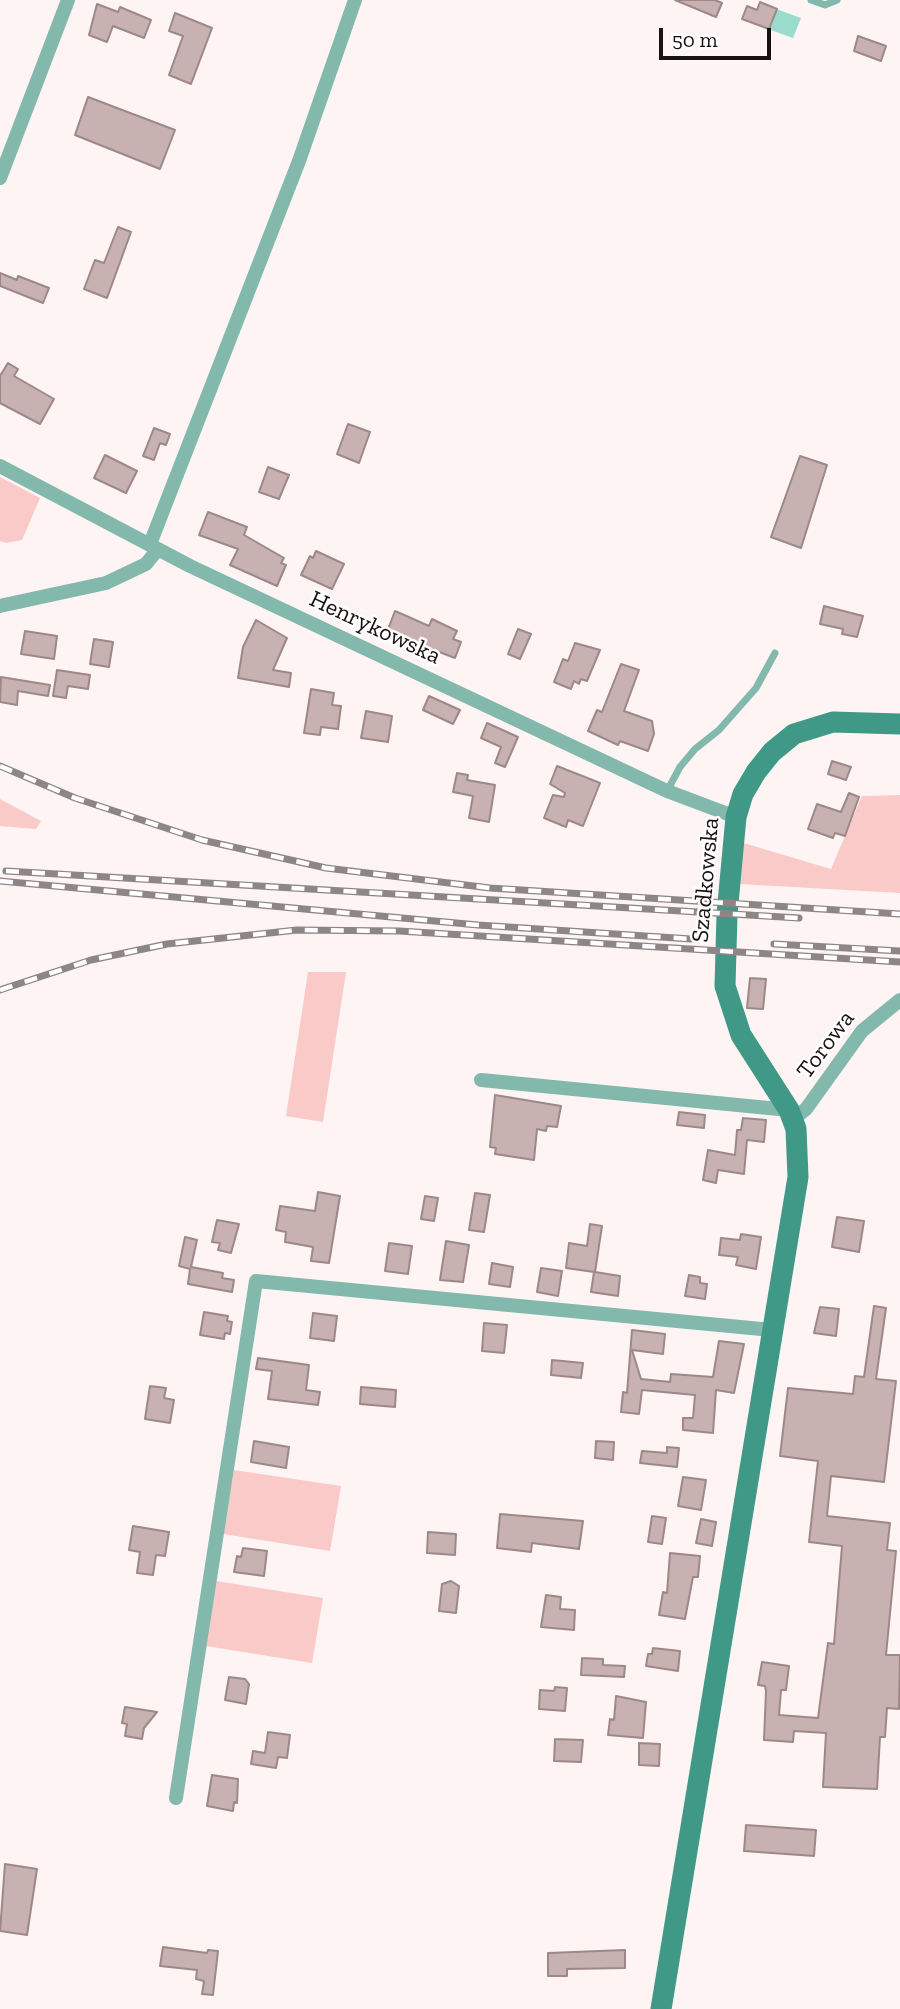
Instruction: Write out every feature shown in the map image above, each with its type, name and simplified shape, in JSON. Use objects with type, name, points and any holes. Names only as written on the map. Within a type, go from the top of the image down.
[{"type":"street","points":[[0,178],[68,0]]},
{"type":"street","points":[[0,606],[106,583],[146,564],[299,161],[355,0]]},
{"type":"street","name":"Henrykowska","points":[[0,466],[154,547],[667,791],[737,817]]},
{"type":"street","name":"Szadkowska","points":[[661,2009],[798,1177],[798,1142],[790,1115],[741,1035],[725,986],[727,914],[737,817],[743,794],[756,772],[772,752],[794,734],[833,722],[900,724]]},
{"type":"street","name":"Torowa","points":[[790,1115],[806,1109],[862,1031],[900,1000]]},
{"type":"street","points":[[481,1080],[790,1115]]},
{"type":"street","points":[[176,1798],[256,1281],[772,1330]]},
{"type":"lane","points":[[811,0],[825,5],[837,0]]},
{"type":"lane","points":[[667,791],[680,767],[695,749],[727,722],[756,688],[775,653]]},
{"type":"shaded area","points":[[776,9],[801,18],[793,38],[768,29]]},
{"type":"shaded area","points":[[0,477],[40,498],[22,540],[6,543],[0,541]]},
{"type":"shaded area","points":[[900,795],[900,893],[739,884],[740,842],[831,869],[862,796]]},
{"type":"shaded area","points":[[0,799],[41,821],[36,829],[0,826]]},
{"type":"shaded area","points":[[308,972],[346,972],[323,1122],[286,1116]]},
{"type":"shaded area","points":[[234,1470],[341,1486],[330,1551],[223,1534]]},
{"type":"shaded area","points":[[216,1581],[323,1598],[312,1663],[206,1646]]},
{"type":"building","points":[[675,0],[715,0],[722,3],[716,17]]},
{"type":"building","points":[[760,2],[777,9],[769,29],[742,19],[747,6],[757,10]]},
{"type":"building","points":[[97,4],[118,12],[120,7],[151,20],[144,38],[113,26],[107,42],[89,35]]},
{"type":"building","points":[[175,13],[212,28],[191,84],[169,75],[183,36],[169,31]]},
{"type":"building","points":[[858,36],[886,46],[881,61],[854,51]]},
{"type":"building","points":[[88,97],[175,130],[160,169],[75,135]]},
{"type":"building","points":[[118,227],[131,232],[107,298],[84,289],[95,260],[104,263]]},
{"type":"building","points":[[0,273],[17,280],[18,276],[49,288],[43,303],[0,286]]},
{"type":"building","points":[[8,363],[18,369],[14,376],[54,399],[40,424],[0,403],[0,376]]},
{"type":"building","points":[[348,424],[370,432],[359,463],[337,454]]},
{"type":"building","points":[[154,428],[170,434],[166,445],[160,443],[154,460],[143,456]]},
{"type":"building","points":[[105,455],[137,471],[126,493],[94,478]]},
{"type":"building","points":[[800,456],[827,465],[801,548],[771,537]]},
{"type":"building","points":[[268,467],[289,475],[279,499],[259,492]]},
{"type":"building","points":[[208,512],[247,527],[244,535],[284,558],[281,563],[286,565],[277,586],[230,565],[238,549],[199,535]]},
{"type":"building","points":[[316,551],[344,564],[332,589],[301,575],[310,556],[313,558]]},
{"type":"building","points":[[824,606],[863,616],[857,637],[842,634],[843,629],[820,624]]},
{"type":"building","points":[[395,611],[429,626],[432,619],[457,631],[453,639],[461,642],[455,658],[387,632]]},
{"type":"building","points":[[256,620],[287,638],[273,670],[291,673],[289,687],[238,678],[243,647]]},
{"type":"building","points":[[518,629],[531,634],[520,659],[508,654]]},
{"type":"building","points":[[25,631],[57,636],[54,659],[21,654]]},
{"type":"building","points":[[94,639],[113,642],[109,667],[90,664]]},
{"type":"building","points":[[575,643],[600,650],[587,681],[581,679],[579,684],[574,681],[571,689],[554,682],[563,659],[568,661]]},
{"type":"building","points":[[621,664],[639,670],[624,711],[652,721],[654,734],[648,751],[620,741],[618,745],[588,731],[597,710],[602,712]]},
{"type":"building","points":[[57,670],[90,675],[88,689],[68,686],[66,698],[53,696]]},
{"type":"building","points":[[1,677],[50,685],[48,696],[18,691],[17,705],[0,702]]},
{"type":"building","points":[[311,689],[334,693],[332,705],[341,706],[338,729],[321,727],[320,735],[304,733]]},
{"type":"building","points":[[429,696],[460,710],[453,724],[423,710]]},
{"type":"building","points":[[366,711],[392,716],[388,742],[361,738]]},
{"type":"building","points":[[487,723],[518,737],[505,767],[495,763],[501,747],[481,738]]},
{"type":"building","points":[[832,761],[851,767],[846,780],[828,774]]},
{"type":"building","points":[[557,766],[600,783],[583,826],[568,820],[566,827],[544,818],[553,795],[564,797],[565,793],[550,784]]},
{"type":"building","points":[[457,773],[468,775],[467,780],[495,785],[489,822],[469,818],[473,796],[453,792]]},
{"type":"building","points":[[849,793],[859,797],[845,836],[835,833],[833,838],[808,829],[817,804],[841,812]]},
{"type":"building","points":[[750,978],[766,979],[763,1009],[747,1008]]},
{"type":"building","points":[[495,1095],[561,1106],[557,1127],[547,1126],[546,1131],[537,1129],[534,1160],[495,1154],[496,1148],[490,1147]]},
{"type":"building","points":[[679,1112],[705,1115],[704,1128],[677,1125]]},
{"type":"building","points":[[743,1118],[766,1120],[764,1142],[747,1140],[744,1174],[718,1170],[716,1183],[703,1180],[708,1150],[735,1155],[737,1130],[741,1130]]},
{"type":"building","points":[[318,1192],[340,1196],[329,1263],[311,1261],[313,1247],[285,1242],[286,1232],[276,1230],[280,1206],[315,1211]]},
{"type":"building","points":[[475,1193],[490,1195],[484,1232],[469,1230]]},
{"type":"building","points":[[425,1196],[438,1198],[434,1221],[421,1219]]},
{"type":"building","points":[[837,1217],[864,1221],[859,1252],[832,1247]]},
{"type":"building","points":[[217,1220],[239,1224],[231,1253],[218,1250],[220,1243],[212,1242]]},
{"type":"building","points":[[590,1224],[602,1226],[595,1272],[620,1276],[618,1296],[591,1292],[594,1272],[566,1268],[569,1243],[587,1246]]},
{"type":"building","points":[[741,1234],[761,1237],[756,1269],[736,1265],[738,1257],[719,1255],[721,1238],[740,1240]]},
{"type":"building","points":[[185,1237],[197,1240],[191,1267],[223,1273],[222,1278],[234,1280],[232,1292],[188,1284],[190,1269],[179,1266]]},
{"type":"building","points":[[446,1241],[469,1245],[463,1282],[440,1280]]},
{"type":"building","points":[[389,1243],[412,1246],[408,1274],[385,1271]]},
{"type":"building","points":[[492,1263],[513,1267],[510,1287],[489,1284]]},
{"type":"building","points":[[541,1268],[562,1271],[558,1296],[537,1292]]},
{"type":"building","points":[[689,1275],[700,1277],[700,1283],[707,1284],[705,1299],[685,1296]]},
{"type":"building","points":[[874,1306],[886,1308],[876,1379],[896,1381],[884,1482],[831,1476],[827,1516],[890,1523],[887,1550],[896,1551],[886,1655],[900,1655],[899,1709],[887,1708],[885,1737],[880,1737],[877,1789],[823,1787],[826,1733],[794,1731],[793,1742],[764,1740],[766,1691],[765,1686],[758,1685],[762,1662],[789,1666],[786,1690],[781,1690],[779,1715],[818,1718],[828,1643],[834,1644],[842,1546],[809,1542],[818,1461],[780,1456],[788,1388],[853,1394],[855,1376],[864,1377]]},
{"type":"building","points":[[820,1307],[839,1309],[836,1336],[814,1333]]},
{"type":"building","points":[[204,1312],[228,1316],[227,1321],[232,1322],[230,1334],[225,1333],[224,1339],[200,1335]]},
{"type":"building","points":[[313,1313],[337,1316],[334,1341],[310,1338]]},
{"type":"building","points":[[484,1323],[507,1325],[504,1353],[482,1351]]},
{"type":"building","points":[[632,1330],[665,1334],[663,1354],[632,1350],[641,1379],[670,1382],[671,1374],[713,1377],[719,1341],[744,1344],[734,1393],[716,1390],[713,1433],[683,1430],[683,1418],[693,1418],[695,1395],[642,1390],[639,1414],[621,1412],[623,1392],[627,1393]]},
{"type":"building","points":[[258,1358],[309,1365],[306,1390],[320,1392],[318,1405],[268,1399],[272,1371],[256,1369]]},
{"type":"building","points":[[552,1360],[583,1363],[581,1378],[551,1375]]},
{"type":"building","points":[[150,1386],[166,1388],[164,1398],[174,1400],[170,1423],[145,1419]]},
{"type":"building","points":[[361,1387],[396,1390],[395,1407],[360,1404]]},
{"type":"building","points":[[254,1441],[289,1447],[286,1468],[251,1462]]},
{"type":"building","points":[[596,1441],[614,1442],[613,1460],[595,1458]]},
{"type":"building","points":[[667,1447],[679,1448],[677,1467],[640,1463],[642,1451],[667,1453]]},
{"type":"building","points":[[683,1477],[706,1480],[701,1510],[678,1506]]},
{"type":"building","points":[[500,1514],[583,1521],[579,1549],[532,1543],[531,1552],[497,1548]]},
{"type":"building","points":[[652,1516],[666,1518],[662,1544],[648,1542]]},
{"type":"building","points":[[701,1519],[716,1522],[712,1546],[696,1543]]},
{"type":"building","points":[[133,1526],[169,1532],[165,1556],[156,1555],[153,1575],[137,1573],[140,1552],[129,1550]]},
{"type":"building","points":[[428,1532],[456,1534],[455,1555],[427,1553]]},
{"type":"building","points":[[243,1548],[267,1551],[264,1576],[234,1572],[237,1556],[241,1557]]},
{"type":"building","points":[[670,1553],[700,1556],[698,1577],[693,1577],[685,1619],[659,1615],[663,1592],[667,1593]]},
{"type":"building","points":[[451,1581],[459,1586],[456,1613],[439,1611],[442,1584]]},
{"type":"building","points":[[546,1595],[561,1597],[560,1609],[575,1610],[574,1630],[541,1627]]},
{"type":"building","points":[[653,1648],[680,1651],[678,1671],[646,1666],[648,1654],[652,1654]]},
{"type":"building","points":[[582,1658],[603,1659],[603,1665],[625,1666],[624,1677],[581,1675]]},
{"type":"building","points":[[229,1677],[245,1679],[249,1684],[246,1704],[225,1700]]},
{"type":"building","points":[[555,1687],[567,1688],[565,1711],[539,1709],[540,1690],[554,1691]]},
{"type":"building","points":[[616,1696],[646,1702],[643,1738],[608,1735],[610,1719],[614,1720]]},
{"type":"building","points":[[125,1707],[157,1712],[144,1728],[142,1739],[125,1736],[127,1724],[122,1723]]},
{"type":"building","points":[[268,1732],[290,1735],[287,1758],[278,1757],[276,1768],[251,1764],[253,1751],[265,1753]]},
{"type":"building","points":[[555,1739],[583,1740],[581,1762],[554,1761]]},
{"type":"building","points":[[639,1743],[660,1744],[659,1766],[639,1765]]},
{"type":"building","points":[[212,1775],[238,1779],[237,1803],[234,1802],[233,1811],[207,1806]]},
{"type":"building","points":[[746,1825],[816,1830],[814,1856],[744,1851]]},
{"type":"building","points":[[5,1864],[37,1869],[27,1935],[0,1931]]},
{"type":"building","points":[[163,1947],[207,1953],[208,1950],[218,1951],[213,1995],[202,1994],[204,1981],[196,1979],[197,1970],[160,1966]]},
{"type":"building","points":[[625,1950],[625,1968],[567,1969],[567,1976],[548,1976],[548,1953]]},
{"type":"railway","points":[[0,766],[75,798],[202,840],[326,868],[490,888],[900,914]]},
{"type":"railway","points":[[6,871],[799,918]]},
{"type":"railway","points":[[0,881],[478,925],[691,939]]},
{"type":"railway","points":[[0,990],[91,960],[167,944],[297,930],[399,931],[900,962]]},
{"type":"railway","points":[[774,944],[900,951]]}]
